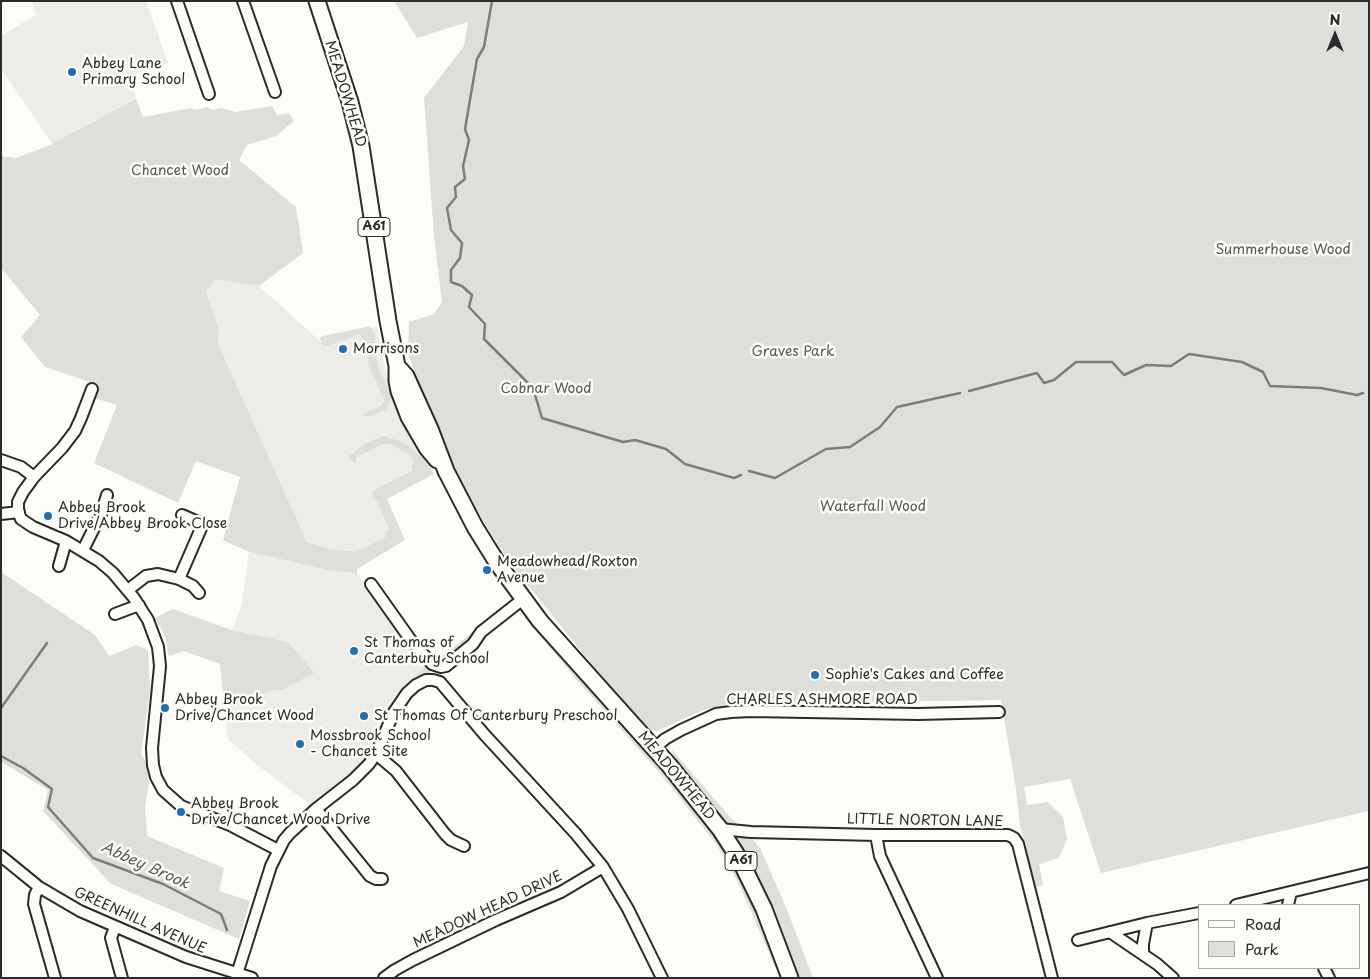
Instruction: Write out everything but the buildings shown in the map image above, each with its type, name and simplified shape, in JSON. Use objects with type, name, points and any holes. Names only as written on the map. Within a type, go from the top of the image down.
[{"type":"highway","name":"MEADOWHEAD","points":[[317,1],[350,102],[361,146],[388,321],[397,366],[397,381],[409,417],[427,448],[446,471],[475,527],[523,599],[654,749],[720,829],[740,860],[764,909],[790,978]]},
{"type":"street","points":[[177,1],[209,94]]},
{"type":"street","points":[[243,1],[275,92]]},
{"type":"street","points":[[92,389],[82,418],[75,431],[23,492],[18,502],[18,512],[21,519],[26,523],[66,541],[99,560],[128,590],[139,605],[154,634],[160,666],[152,748],[156,777],[163,790],[181,806],[230,825],[278,850]]},
{"type":"street","points":[[1,460],[21,467],[34,477]]},
{"type":"street","points":[[83,550],[102,512],[107,495]]},
{"type":"street","points":[[1,514],[18,512]]},
{"type":"street","points":[[179,579],[202,526],[198,522],[182,515]]},
{"type":"street","points":[[59,566],[66,541]]},
{"type":"street","points":[[128,590],[146,576],[152,574],[179,579],[193,586],[199,593]]},
{"type":"street","points":[[371,584],[410,639],[432,664],[437,666],[446,666],[473,644],[481,632],[523,599]]},
{"type":"street","points":[[115,614],[139,605]]},
{"type":"street","points":[[237,974],[271,866],[278,850],[290,833],[316,809],[353,780],[369,764],[376,754],[394,712],[407,693],[416,685],[426,680],[433,680],[440,682],[484,734],[576,834],[603,867],[628,909],[662,978]]},
{"type":"street","name":"CHARLES ASHMORE ROAD","points":[[654,749],[665,739],[681,730],[716,714],[731,712],[918,714],[999,712]]},
{"type":"street","points":[[376,754],[396,771],[445,834],[458,844],[464,846]]},
{"type":"street","points":[[316,809],[370,876],[382,879]]},
{"type":"street","name":"LITTLE NORTON LANE","points":[[720,829],[751,832],[876,835],[1008,835],[1014,838],[1018,844],[1052,978]]},
{"type":"street","points":[[876,835],[880,856],[937,978]]},
{"type":"street","name":"GREENHILL AVENUE","points":[[1,856],[39,887],[80,911],[207,965],[252,978]]},
{"type":"street","name":"MEADOW HEAD DRIVE","points":[[384,978],[414,960],[496,920],[561,892],[603,867]]},
{"type":"street","points":[[1241,904],[1369,874]]},
{"type":"street","points":[[39,887],[35,895],[34,904],[55,978]]},
{"type":"street","points":[[1288,904],[1291,892]]},
{"type":"street","points":[[1257,901],[1265,904]]},
{"type":"street","points":[[1078,940],[1198,912]]},
{"type":"street","points":[[1144,954],[1143,944],[1147,923]]},
{"type":"street","points":[[115,927],[111,938],[122,978]]},
{"type":"street","points":[[1110,932],[1144,954],[1173,978]]},
{"type":"street","points":[[207,965],[209,978]]},
{"type":"shaded area","name":"Abbey Lane Primary School","points":[[32,1],[146,1],[168,63],[129,76],[136,99],[53,143],[1,69],[1,36],[36,15]]},
{"type":"shaded area","points":[[215,278],[259,286],[321,342],[349,336],[377,326],[388,384],[433,471],[384,497],[403,537],[356,565],[334,550],[307,542],[218,344],[219,329],[206,292]]},
{"type":"shaded area","points":[[249,552],[333,571],[357,573],[424,666],[416,675],[419,677],[394,697],[371,749],[360,768],[312,806],[257,765],[228,739],[224,705],[232,706],[269,691],[282,690],[288,642],[232,630],[242,604]]},
{"type":"green space","name":"Graves Park","points":[[394,1],[1369,1],[1369,811],[1101,873],[1070,779],[1024,787],[1027,805],[1048,802],[1063,817],[1067,839],[1059,858],[1039,864],[1043,885],[1036,887],[1020,825],[1001,700],[739,704],[703,710],[657,731],[648,730],[634,717],[507,559],[448,464],[408,354],[409,322],[434,314],[442,302],[434,236],[424,98],[464,46],[468,22],[417,38]]},
{"type":"green space","name":"Chancet Wood","points":[[1,69],[53,143],[136,99],[143,117],[207,107],[213,110],[221,108],[236,112],[272,106],[277,115],[289,113],[294,121],[276,136],[247,145],[239,160],[296,207],[303,253],[259,286],[215,279],[206,292],[219,329],[218,344],[307,542],[330,549],[356,552],[386,537],[385,532],[389,529],[372,491],[413,470],[411,466],[415,462],[407,453],[389,444],[383,444],[355,458],[357,462],[355,463],[349,456],[365,444],[383,436],[409,446],[428,464],[434,474],[387,499],[405,540],[357,569],[357,573],[333,571],[249,552],[223,540],[240,477],[196,461],[178,503],[94,463],[117,405],[94,398],[96,384],[45,367],[21,337],[40,315],[1,268],[1,156],[16,158],[53,144]]},
{"type":"green space","points":[[370,326],[375,334],[375,354],[380,372],[391,393],[392,399],[385,410],[364,416],[361,415],[382,405],[384,400],[368,364],[367,350],[360,334],[323,346],[319,337]]},
{"type":"green space","points":[[1,572],[95,635],[109,656],[136,645],[148,650],[150,690],[141,754],[146,762],[149,783],[145,807],[147,836],[224,868],[219,891],[250,901],[239,939],[111,884],[43,811],[48,790],[1,762]]},
{"type":"green space","points":[[173,609],[232,630],[288,642],[314,673],[282,690],[269,691],[232,706],[224,705],[220,664],[184,651],[169,656],[165,636],[155,618]]},
{"type":"green space","points":[[528,615],[663,771],[721,842],[743,877],[761,916],[777,962],[774,964],[737,880],[717,845],[660,773],[577,680],[525,618]]},
{"type":"green space","points":[[471,633],[474,635],[472,640],[431,669],[429,676],[415,676],[433,658],[446,654]]},
{"type":"green space","points":[[672,750],[740,826],[724,822],[671,757]]},
{"type":"green space","points":[[737,835],[751,837],[760,848],[786,907],[813,978],[798,978],[773,912]]},
{"type":"waterway","points":[[492,1],[484,47],[477,59],[465,129],[469,140],[463,166],[465,179],[455,187],[456,197],[447,208],[451,230],[462,243],[460,258],[451,270],[451,282],[462,286],[472,295],[469,307],[485,324],[484,339],[533,388],[542,418],[623,442],[635,440],[666,449],[685,464],[734,478],[741,475]]},
{"type":"waterway","points":[[969,391],[1037,373],[1044,383],[1054,380],[1076,362],[1112,362],[1124,375],[1146,365],[1171,366],[1189,354],[1242,362],[1263,372],[1270,386],[1321,388],[1357,395],[1363,393]]},
{"type":"waterway","points":[[749,471],[775,478],[826,449],[850,447],[880,427],[897,407],[960,393]]},
{"type":"waterway","points":[[1,708],[47,643]]},
{"type":"waterway","name":"Abbey Brook","points":[[1,756],[23,768],[52,789],[48,807],[93,858],[163,884],[221,914],[227,930]]},
{"type":"place","name":"Abbey Lane Primary School","points":[[72,72]]},
{"type":"place","name":"Morrisons","points":[[343,349]]},
{"type":"place","name":"Abbey Brook Drive/Abbey Brook Close","points":[[48,516]]},
{"type":"place","name":"Meadowhead/Roxton Avenue","points":[[487,570]]},
{"type":"place","name":"St Thomas of Canterbury School","points":[[354,651]]},
{"type":"place","name":"Sophie's Cakes and Coffee","points":[[815,675]]},
{"type":"place","name":"Abbey Brook Drive/Chancet Wood","points":[[165,708]]},
{"type":"place","name":"St Thomas Of Canterbury Preschool","points":[[364,716]]},
{"type":"place","name":"Mossbrook School - Chancet Site","points":[[300,744]]},
{"type":"place","name":"Abbey Brook Drive/Chancet Wood Drive","points":[[181,812]]},
{"type":"park label","name":"Summerhouse Wood","points":[[1283,250]]},
{"type":"park label","name":"Cobnar Wood","points":[[546,389]]},
{"type":"park label","name":"Waterfall Wood","points":[[873,507]]}]
